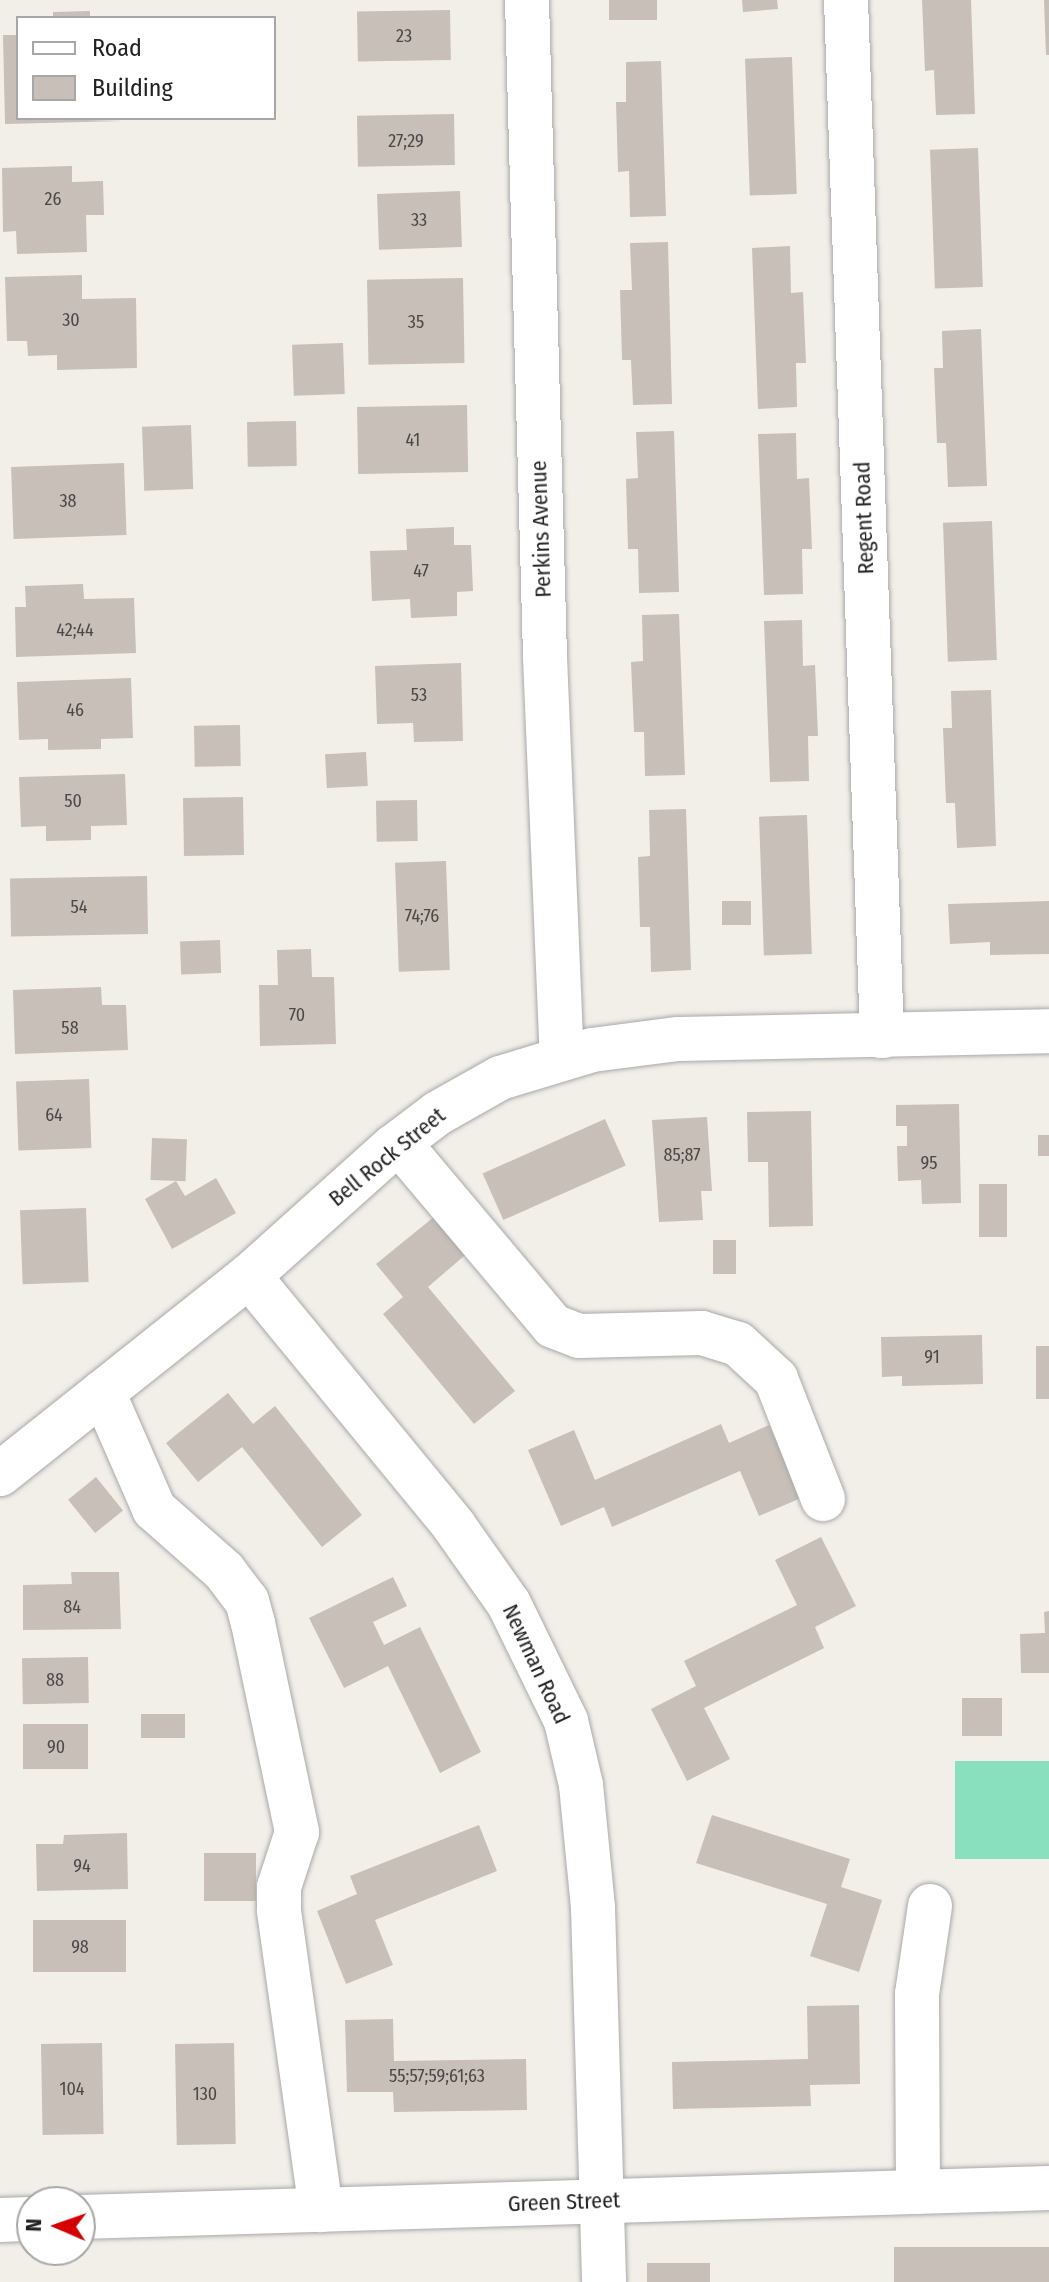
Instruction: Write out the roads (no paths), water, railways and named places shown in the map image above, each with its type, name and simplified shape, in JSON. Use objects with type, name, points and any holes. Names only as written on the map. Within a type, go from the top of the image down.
[{"type":"street","name":"Perkins Avenue","points":[[527,0],[545,657],[562,1058]]},
{"type":"street","name":"Regent Road","points":[[846,0],[882,1036]]},
{"type":"street","name":"Bell Rock Street","points":[[0,1474],[249,1276],[399,1143],[476,1090],[500,1078],[562,1058],[636,1043],[678,1039],[1049,1031]]},
{"type":"street","points":[[399,1143],[553,1326],[579,1336],[702,1333],[738,1344],[776,1379],[823,1499]]},
{"type":"street","name":"Newman Road","points":[[249,1276],[473,1552],[509,1604],[566,1721],[581,1785],[593,1908],[604,2282]]},
{"type":"street","points":[[103,1392],[154,1509],[224,1571],[247,1601],[253,1623],[297,1832],[279,1887],[279,1911],[321,2210]]},
{"type":"street","points":[[918,2192],[917,1994],[930,1906]]},
{"type":"street","name":"Green Street","points":[[96,2217],[1049,2188]]}]
